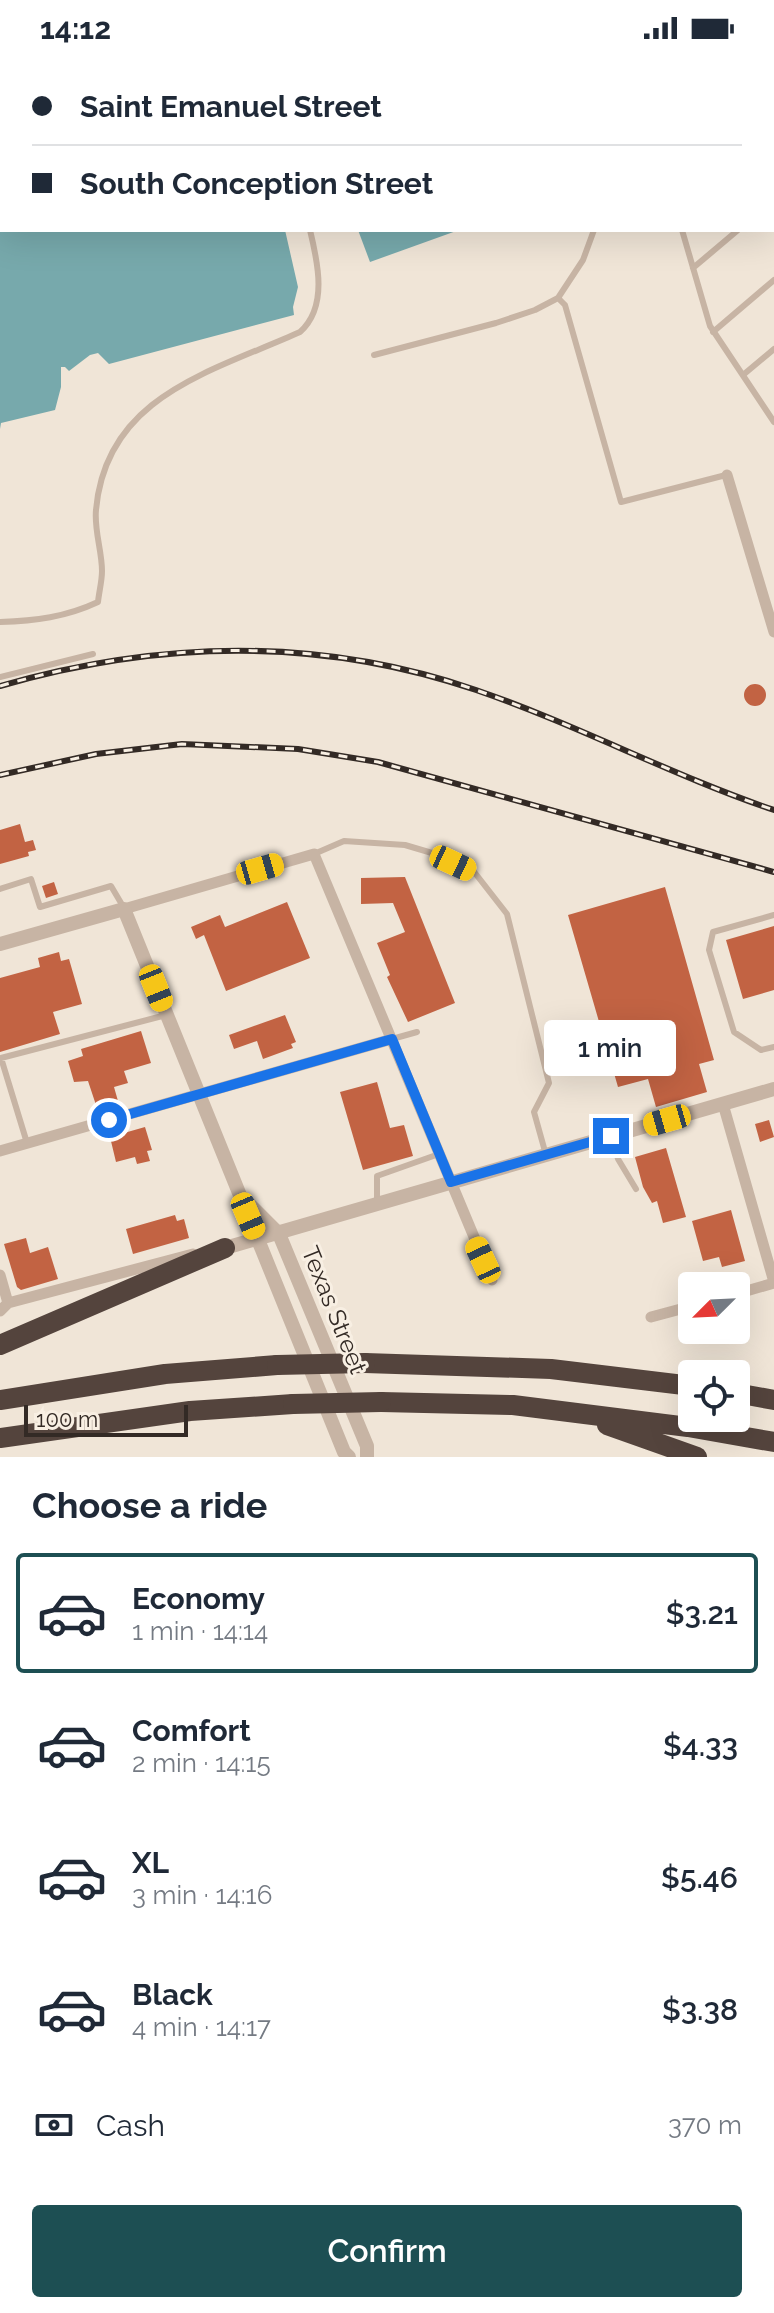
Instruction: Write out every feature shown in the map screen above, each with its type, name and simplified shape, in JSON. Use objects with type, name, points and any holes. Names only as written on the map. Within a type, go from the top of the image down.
[{"type":"highway","points":[[0,1345],[225,1248]]},
{"type":"highway","points":[[0,1400],[165,1374],[277,1365],[365,1363],[551,1369],[678,1384]]},
{"type":"highway","points":[[750,1396],[774,1400]]},
{"type":"highway","points":[[0,1438],[190,1411],[381,1402],[513,1405],[688,1427],[774,1442]]},
{"type":"highway","points":[[573,1413],[697,1457]]},
{"type":"street","points":[[727,475],[774,632]]},
{"type":"street","points":[[0,944],[314,854],[492,1280]]},
{"type":"street","name":"Texas Street","points":[[124,909],[344,1452],[349,1457]]},
{"type":"street","points":[[0,1151],[392,1039]]},
{"type":"street","points":[[0,1275],[4,1307],[185,1255],[279,1234],[774,1089]]},
{"type":"street","points":[[723,1104],[774,1282],[750,1290]]},
{"type":"street","name":"Texas Street","points":[[239,1193],[279,1234],[367,1446],[367,1457]]},
{"type":"street","points":[[651,1317],[678,1310]]},
{"type":"lane","points":[[0,622],[51,618],[98,602],[102,571],[95,514],[101,474],[117,444],[140,412],[169,391],[300,332],[310,323],[317,306],[318,277],[310,232]]},
{"type":"lane","points":[[374,355],[509,319],[558,298],[583,260],[593,232]]},
{"type":"lane","points":[[683,232],[713,332],[774,422]]},
{"type":"lane","points":[[693,268],[736,232]]},
{"type":"lane","points":[[713,332],[774,280]]},
{"type":"lane","points":[[558,298],[565,305],[621,502],[727,475]]},
{"type":"lane","points":[[743,375],[774,349]]},
{"type":"lane","points":[[0,677],[93,654]]},
{"type":"lane","points":[[314,854],[344,841],[405,845],[432,853],[475,873],[507,914],[549,1083],[534,1112],[546,1155]]},
{"type":"lane","points":[[0,889],[31,879],[40,907],[111,886],[124,909]]},
{"type":"lane","points":[[774,915],[713,932],[709,950],[734,1032],[761,1050],[774,1047]]},
{"type":"lane","points":[[27,1143],[1,1058],[167,1015]]},
{"type":"lane","points":[[392,1039],[417,1032]]},
{"type":"lane","points":[[611,1136],[618,1159],[636,1189]]},
{"type":"lane","points":[[377,1205],[377,1176],[439,1154]]},
{"type":"water","points":[[0,232],[285,232],[298,287],[294,315],[109,364],[98,353],[90,355],[69,371],[61,367],[61,387],[55,410],[1,423],[0,429]]},
{"type":"water","points":[[359,232],[453,232],[370,262]]},
{"type":"building","points":[[755,684],[763,687],[766,695],[763,703],[755,706],[747,703],[744,695],[747,687]]},
{"type":"building","points":[[20,824],[25,842],[33,840],[36,850],[28,852],[29,856],[0,864],[0,830]]},
{"type":"building","points":[[405,877],[455,1003],[408,1022],[387,977],[390,975],[377,943],[405,932],[393,903],[361,904],[361,878]]},
{"type":"building","points":[[54,882],[58,894],[46,898],[42,886]]},
{"type":"building","points":[[665,887],[714,1060],[699,1064],[707,1092],[656,1107],[648,1079],[618,1087],[568,915]]},
{"type":"building","points":[[287,902],[310,958],[226,991],[204,935],[196,939],[191,927],[220,915],[225,927]]},
{"type":"building","points":[[774,926],[774,990],[743,999],[726,940]]},
{"type":"building","points":[[59,952],[61,961],[69,959],[82,1004],[53,1012],[60,1034],[0,1052],[0,978],[40,967],[38,958]]},
{"type":"building","points":[[285,1015],[296,1042],[291,1044],[293,1048],[263,1059],[257,1041],[234,1049],[229,1035]]},
{"type":"building","points":[[141,1031],[151,1063],[124,1071],[128,1083],[114,1087],[118,1101],[97,1108],[88,1081],[74,1082],[68,1061],[83,1056],[81,1049]]},
{"type":"building","points":[[377,1082],[390,1128],[404,1125],[413,1156],[363,1170],[340,1092]]},
{"type":"building","points":[[769,1120],[774,1137],[760,1142],[755,1124]]},
{"type":"building","points":[[145,1127],[152,1150],[147,1151],[150,1161],[137,1164],[135,1157],[116,1162],[110,1137]]},
{"type":"building","points":[[666,1148],[686,1217],[663,1223],[657,1201],[652,1203],[643,1187],[635,1157]]},
{"type":"building","points":[[731,1210],[745,1261],[722,1267],[719,1257],[703,1261],[692,1221]]},
{"type":"building","points":[[175,1215],[177,1221],[184,1219],[189,1238],[133,1254],[126,1229]]},
{"type":"building","points":[[26,1238],[30,1253],[48,1247],[58,1279],[21,1290],[17,1287],[4,1244]]},
{"type":"railway","points":[[0,686],[60,671],[179,653],[239,650],[357,660],[417,672],[476,690],[774,810]]},
{"type":"railway","points":[[0,775],[96,754],[182,744],[298,749],[378,762],[774,872]]},
{"type":"route","points":[[109,1120],[392,1039],[451,1182],[611,1136]]}]
